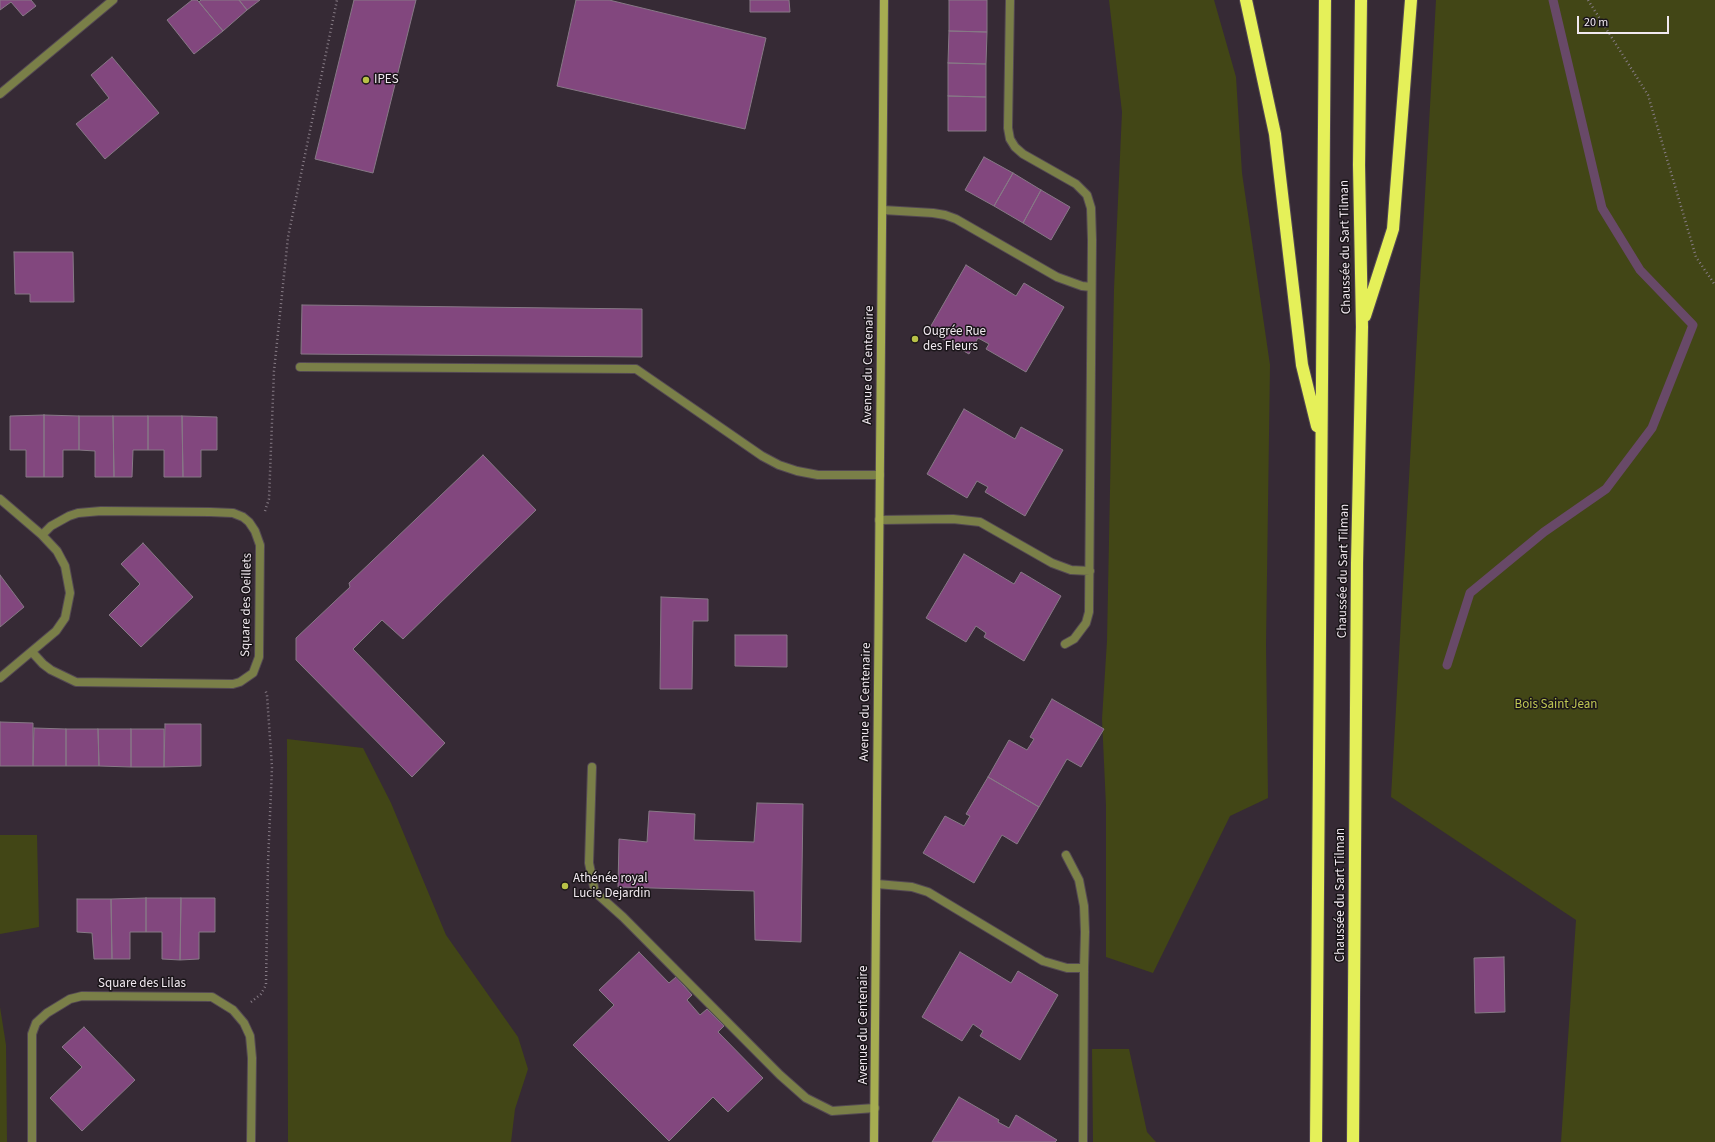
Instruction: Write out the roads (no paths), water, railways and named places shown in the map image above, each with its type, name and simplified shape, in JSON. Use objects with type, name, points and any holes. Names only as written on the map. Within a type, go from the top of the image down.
[{"type":"highway","points":[[1246,0],[1274,134],[1302,364],[1321,443]]},
{"type":"highway","name":"Chaussée du Sart Tilman","points":[[1316,1142],[1324,0]]},
{"type":"highway","name":"Chaussée du Sart Tilman","points":[[1353,1142],[1357,563],[1362,327],[1359,165],[1361,0]]},
{"type":"highway","points":[[1362,327],[1393,230],[1411,0]]},
{"type":"street","points":[[0,94],[113,0]]},
{"type":"street","name":"Avenue du Centenaire","points":[[874,1142],[884,0]]},
{"type":"street","points":[[1010,0],[1008,128],[1010,138],[1015,147],[1023,154],[1076,184],[1087,195],[1091,208],[1089,612],[1086,623],[1074,639],[1065,644]]},
{"type":"street","points":[[883,210],[933,212],[946,215],[956,219],[1057,276],[1082,286],[1091,287]]},
{"type":"street","points":[[300,367],[636,369],[762,456],[779,464],[797,471],[818,475],[880,475]]},
{"type":"street","points":[[0,499],[42,535],[57,551],[65,566],[70,593],[65,618],[56,631],[0,678]]},
{"type":"street","name":"Square des Oeillets","points":[[32,652],[51,670],[76,682],[233,684],[240,682],[253,673],[260,657],[260,545],[255,532],[243,516],[233,513],[210,512],[89,512],[69,516],[51,526],[42,535]]},
{"type":"street","points":[[879,520],[953,519],[980,522],[1052,563],[1071,570],[1090,571]]},
{"type":"street","points":[[592,767],[589,863],[595,892],[623,917],[780,1075],[806,1098],[832,1111],[875,1108]]},
{"type":"street","points":[[1066,855],[1079,880],[1084,906],[1086,932],[1084,968],[1083,1142]]},
{"type":"street","points":[[877,884],[912,887],[928,892],[1043,961],[1067,968],[1084,968]]},
{"type":"street","name":"Square des Lilas","points":[[32,1142],[32,1034],[36,1024],[47,1013],[70,999],[82,996],[212,997],[224,1002],[244,1023],[250,1036],[252,1058],[251,1142]]},
{"type":"waterway","points":[[1447,665],[1470,593],[1544,532],[1606,489],[1652,428],[1693,325],[1640,270],[1602,208],[1553,0]]},
{"type":"place","name":"IPES","points":[[366,80]]},
{"type":"place","name":"Ougrée Rue des Fleurs","points":[[915,339]]},
{"type":"place","name":"Athénée royal Lucie Dejardin","points":[[565,886]]},
{"type":"park label","name":"Bois Saint Jean","points":[[1556,705]]}]
